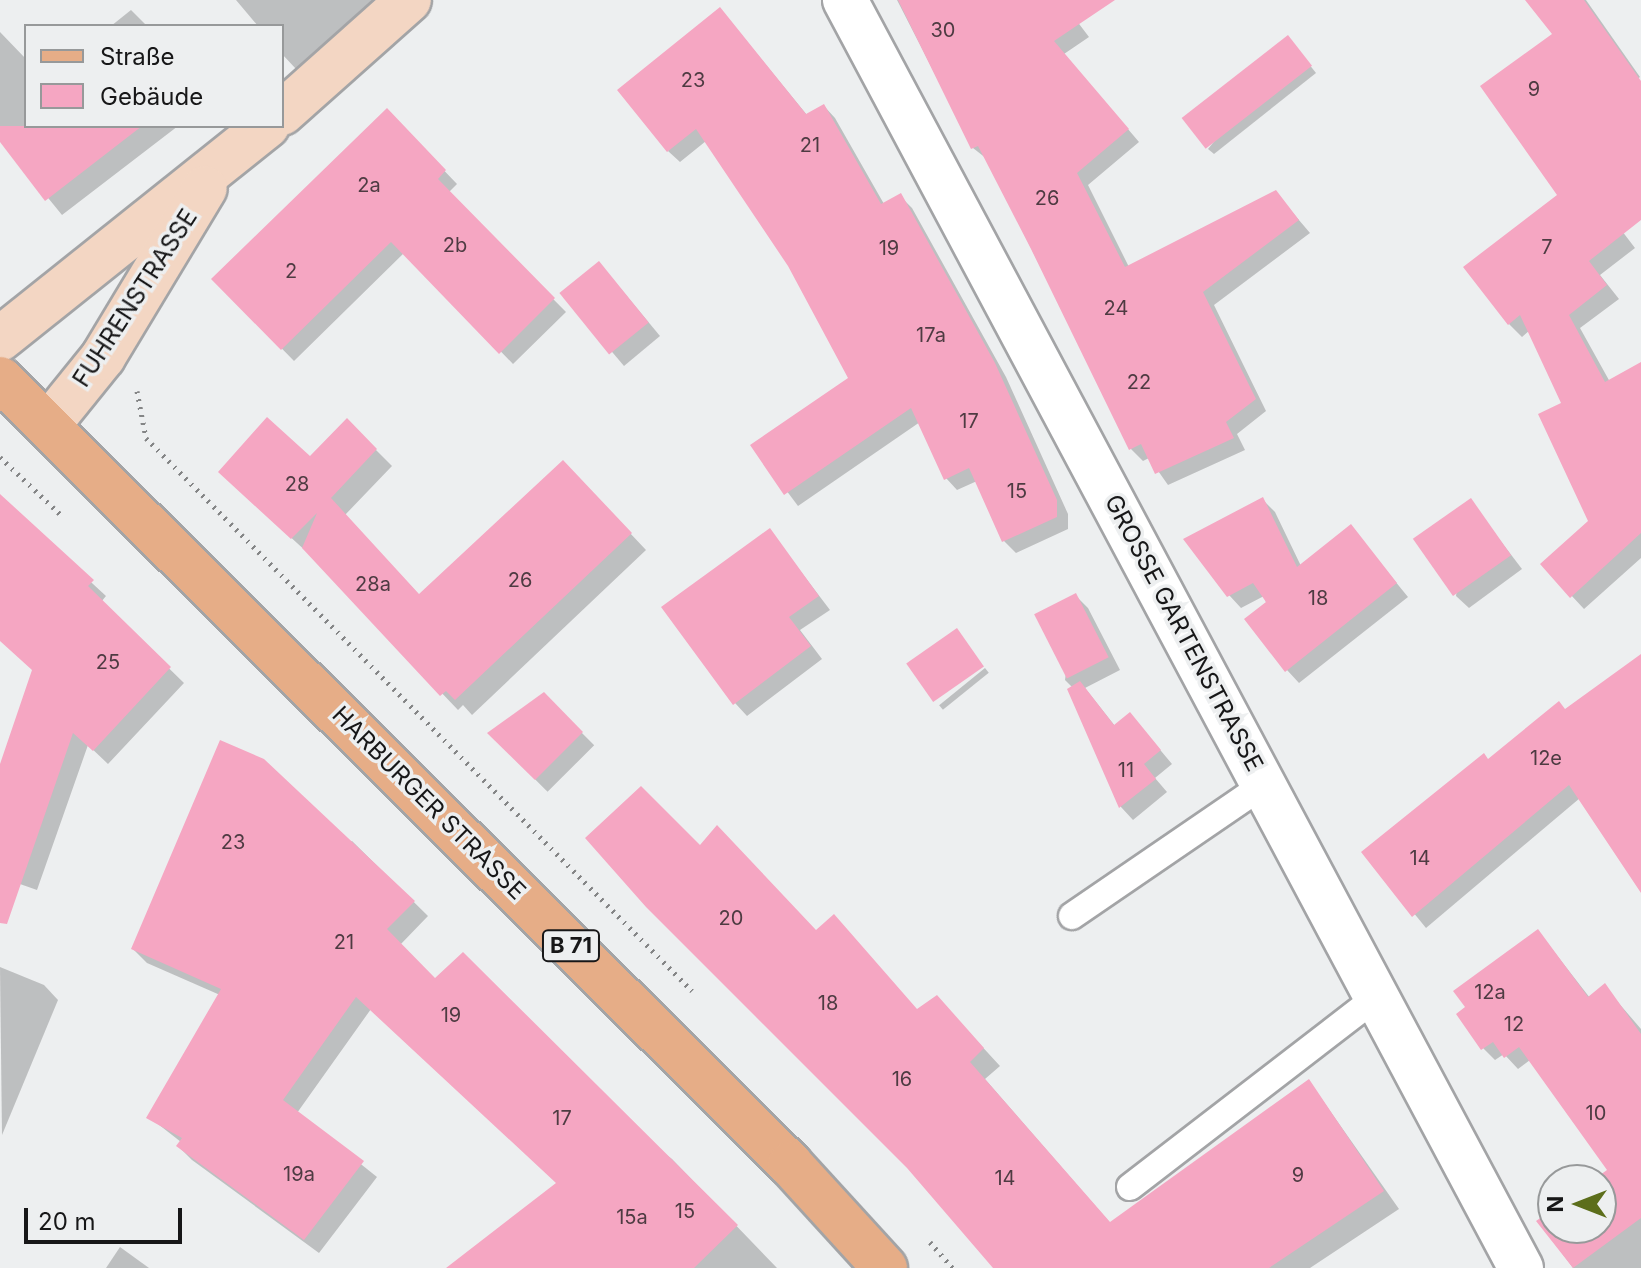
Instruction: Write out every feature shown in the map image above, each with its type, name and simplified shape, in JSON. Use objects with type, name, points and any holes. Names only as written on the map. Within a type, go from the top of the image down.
[{"type":"main road","name":"HARBURGER STRASSE","points":[[0,379],[49,424],[790,1164],[885,1268]]},
{"type":"street","points":[[284,111],[409,0]]},
{"type":"street","name":"GROSSE GARTENSTRASSE","points":[[845,0],[1521,1268]]},
{"type":"street","name":"FUHRENSTRASSE","points":[[0,339],[265,128]]},
{"type":"street","name":"FUHRENSTRASSE","points":[[49,424],[103,357],[216,169]]},
{"type":"lane","points":[[1072,916],[1265,784]]},
{"type":"lane","points":[[1130,1187],[1377,997]]},
{"type":"path","points":[[103,357],[141,395],[146,438],[703,1002]]},
{"type":"path","points":[[921,1233],[953,1268]]},
{"type":"building","points":[[898,0],[1115,0],[1054,41],[1129,129],[1077,173],[1125,267],[1276,190],[1299,220],[1203,292],[1256,399],[1226,422],[1234,438],[1155,474],[1141,444],[1129,450],[1031,249],[978,146],[971,149]]},
{"type":"building","points":[[1525,0],[1584,0],[1641,81],[1641,220],[1589,261],[1607,285],[1569,315],[1605,382],[1641,362],[1641,533],[1570,598],[1540,564],[1588,521],[1538,414],[1561,403],[1520,315],[1508,325],[1463,267],[1557,195],[1480,86],[1552,34]]},
{"type":"building","points":[[720,7],[806,114],[824,104],[881,204],[901,193],[995,363],[1057,500],[1057,517],[1002,542],[969,468],[944,480],[911,408],[784,495],[750,445],[848,378],[788,266],[696,129],[667,152],[617,90]]},
{"type":"building","points":[[1288,35],[1312,66],[1206,149],[1182,118]]},
{"type":"building","points":[[387,108],[446,170],[438,179],[555,298],[499,354],[391,242],[281,350],[211,279]]},
{"type":"building","points":[[0,126],[139,128],[45,201],[0,142]]},
{"type":"building","points":[[599,261],[649,322],[609,354],[559,293]]},
{"type":"building","points":[[267,417],[310,456],[347,418],[377,449],[331,498],[419,594],[563,460],[632,533],[455,700],[446,691],[440,696],[302,548],[317,513],[291,539],[218,472]]},
{"type":"building","points":[[0,494],[94,580],[88,586],[171,667],[93,751],[73,733],[7,924],[0,923],[0,764],[32,670],[0,641]]},
{"type":"building","points":[[1263,497],[1297,567],[1351,524],[1397,583],[1285,672],[1244,619],[1266,602],[1253,583],[1227,597],[1183,539]]},
{"type":"building","points":[[1471,498],[1511,555],[1453,596],[1413,539]]},
{"type":"building","points":[[770,528],[819,596],[789,617],[811,646],[733,705],[661,607]]},
{"type":"building","points":[[1076,593],[1109,657],[1067,678],[1034,614]]},
{"type":"building","points":[[957,628],[984,667],[933,702],[906,664]]},
{"type":"building","points":[[1641,654],[1641,893],[1569,785],[1412,917],[1361,852],[1484,753],[1488,759],[1559,701],[1565,709]]},
{"type":"building","points":[[1080,681],[1114,725],[1130,712],[1161,750],[1144,764],[1156,779],[1119,808],[1067,689]]},
{"type":"building","points":[[544,692],[583,732],[535,780],[487,733]]},
{"type":"building","points":[[220,740],[264,759],[415,901],[387,929],[435,978],[463,952],[738,1225],[694,1268],[446,1268],[556,1183],[356,997],[283,1100],[364,1161],[304,1240],[176,1146],[182,1138],[146,1118],[221,989],[131,949]]},
{"type":"building","points":[[641,786],[700,845],[717,825],[816,930],[834,914],[917,1009],[937,995],[984,1048],[970,1062],[1110,1222],[1309,1079],[1384,1191],[1269,1268],[993,1268],[907,1168],[646,907],[585,838]]},
{"type":"building","points":[[1538,929],[1588,997],[1605,983],[1641,1034],[1641,1218],[1617,1236],[1617,1164],[1603,1164],[1519,1047],[1504,1058],[1493,1042],[1481,1050],[1456,1014],[1465,1007],[1453,991]]},
{"type":"building","points":[[1554,1244],[1606,1244],[1573,1268]]}]
